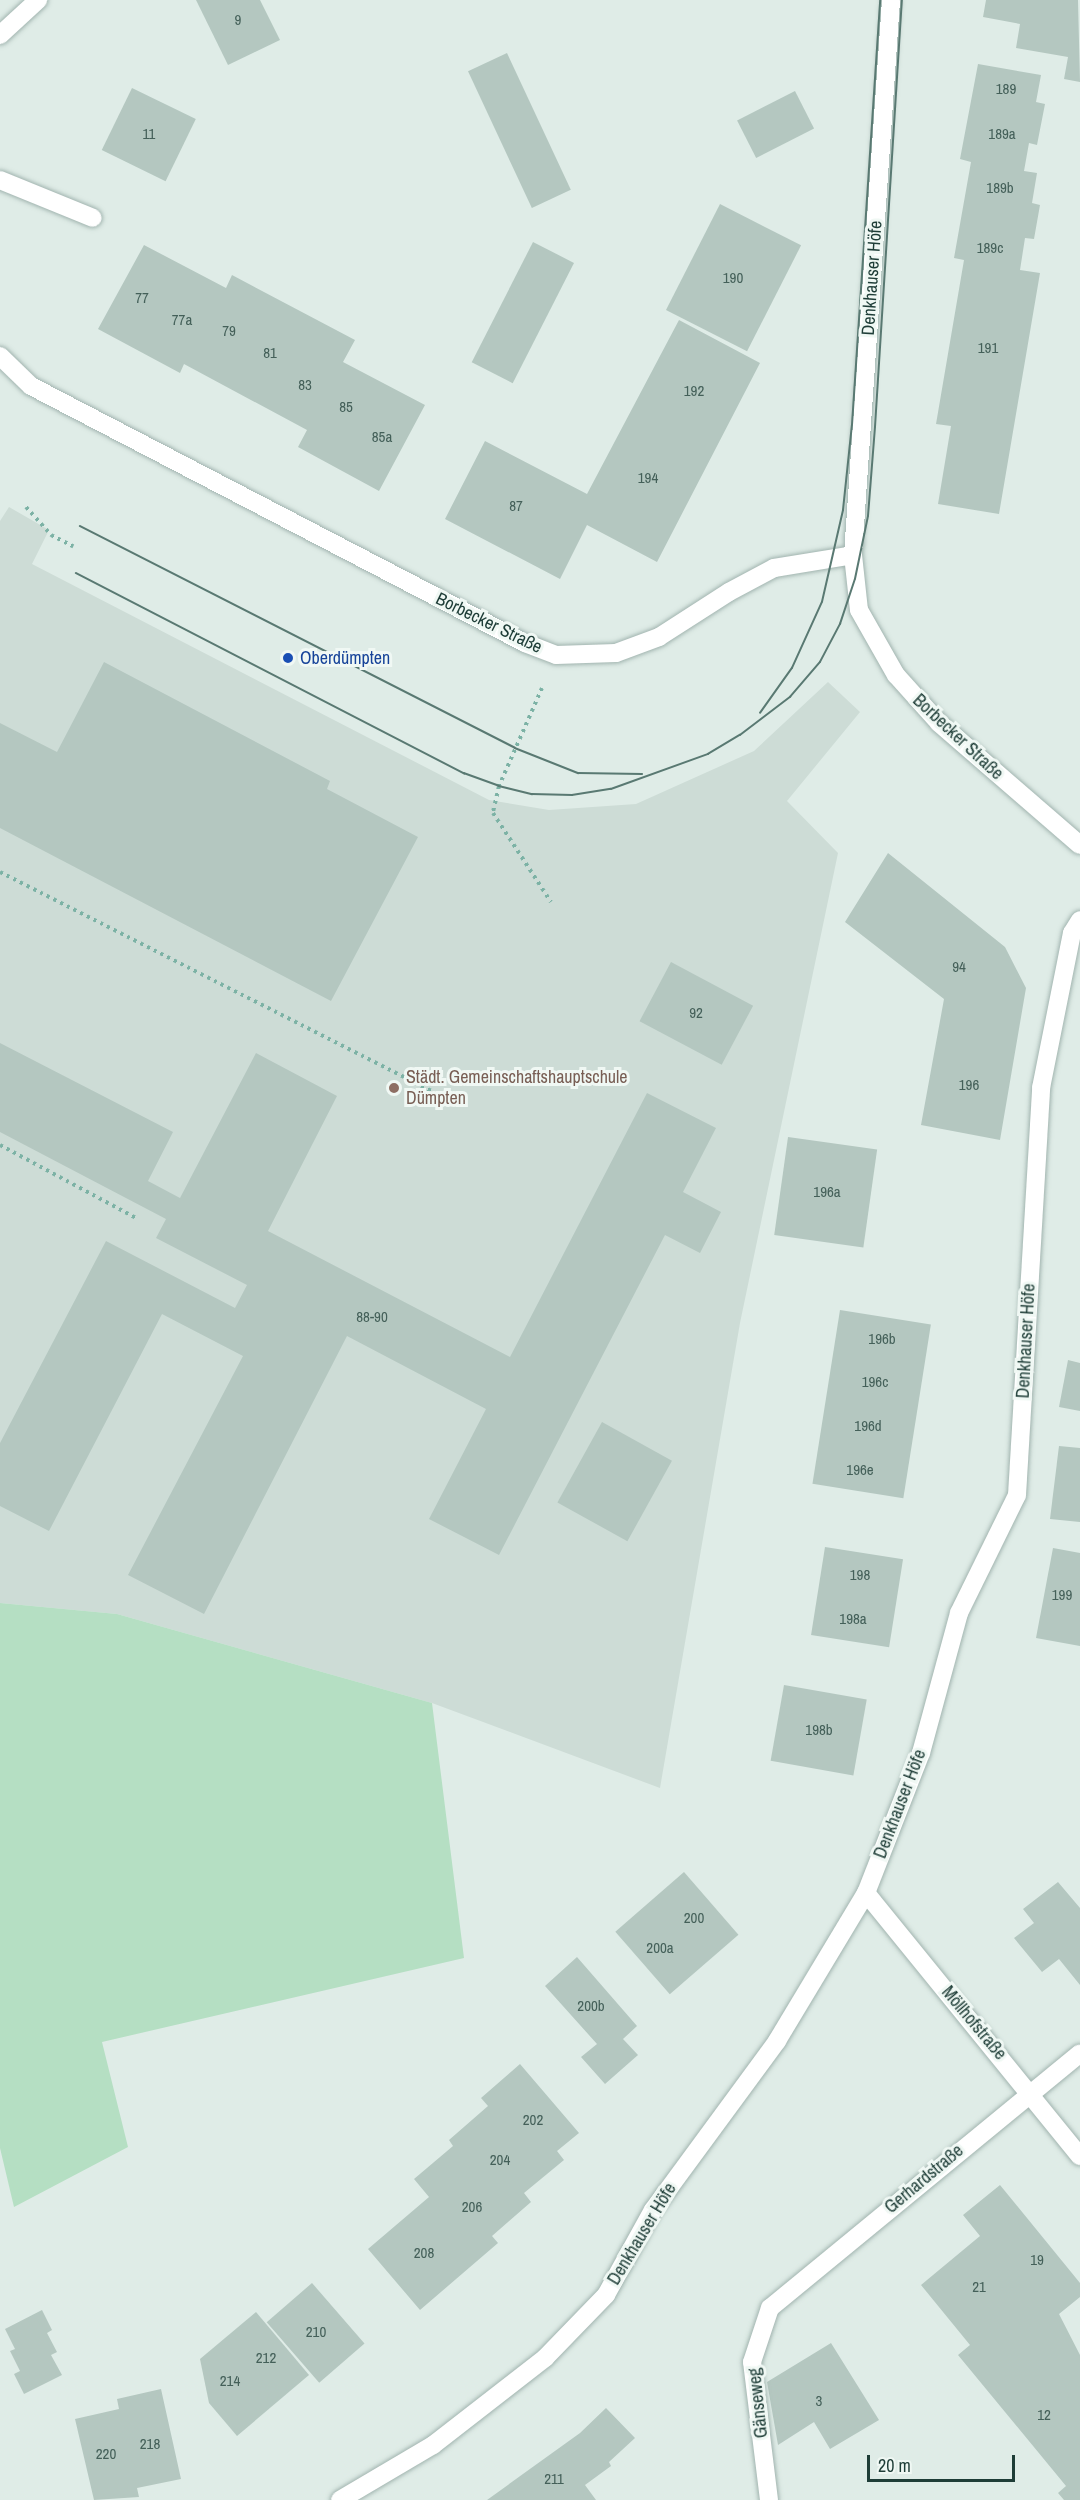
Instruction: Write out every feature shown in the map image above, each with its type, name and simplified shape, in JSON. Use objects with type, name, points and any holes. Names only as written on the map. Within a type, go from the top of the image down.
[{"type":"street","points":[[0,35],[38,0]]},
{"type":"street","name":"Denkhauser Höfe","points":[[853,555],[891,0]]},
{"type":"street","points":[[0,180],[93,218]]},
{"type":"street","name":"Borbecker Straße","points":[[0,356],[31,386],[525,643],[556,655],[616,653],[659,637],[729,592],[774,568],[853,555],[859,610],[896,675],[939,723],[1080,845]]},
{"type":"street","name":"Denkhauser Höfe","points":[[340,2500],[433,2445],[536,2366],[606,2295],[653,2210],[777,2041],[866,1893],[921,1753],[959,1612],[1017,1495],[1041,1088],[1072,933],[1080,921]]},
{"type":"street","name":"Möllhofstraße","points":[[866,1893],[1030,2091],[1080,2156]]},
{"type":"street","name":"Gerhardstraße","points":[[770,2308],[1030,2091],[1080,2053]]},
{"type":"street","name":"Gänseweg","points":[[769,2500],[753,2362],[770,2308]]},
{"type":"path","points":[[26,507],[51,535],[73,546]]},
{"type":"path","points":[[551,902],[493,813],[499,786],[556,655]]},
{"type":"path","points":[[0,872],[446,1098]]},
{"type":"path","points":[[0,1145],[138,1219]]},
{"type":"shaded area","name":"Städt. Gemeinschaftshauptschule Dümpten","points":[[9,507],[49,530],[32,564],[489,800],[549,810],[636,804],[754,751],[828,682],[860,712],[787,801],[838,853],[740,1323],[660,1788],[432,1703],[117,1614],[0,1603],[0,521]]},
{"type":"green space","points":[[0,1603],[117,1614],[432,1703],[464,1958],[102,2042],[128,2147],[14,2207],[0,2148]]},
{"type":"building","points":[[196,0],[260,0],[280,40],[228,65]]},
{"type":"building","points":[[986,0],[1078,0],[1080,82],[1064,79],[1068,57],[1016,48],[1020,24],[983,17]]},
{"type":"building","points":[[507,53],[571,190],[532,208],[468,71]]},
{"type":"building","points":[[978,64],[1041,75],[1036,102],[1045,104],[1037,145],[1029,143],[1024,171],[1037,173],[1032,203],[1040,205],[1034,239],[1025,238],[1020,270],[1040,273],[999,514],[938,504],[951,426],[936,424],[964,260],[954,258],[971,162],[960,159]]},
{"type":"building","points":[[132,88],[196,119],[166,181],[102,150]]},
{"type":"building","points":[[795,91],[814,128],[756,158],[737,121]]},
{"type":"building","points":[[720,204],[801,245],[747,351],[666,310]]},
{"type":"building","points":[[533,242],[574,263],[513,383],[472,362]]},
{"type":"building","points":[[144,245],[226,288],[232,275],[355,340],[343,362],[425,405],[379,491],[298,447],[307,430],[184,364],[180,373],[98,329]]},
{"type":"building","points":[[679,320],[760,363],[657,562],[587,525],[560,579],[445,519],[485,441],[587,494]]},
{"type":"building","points":[[104,662],[330,781],[327,789],[418,837],[331,1001],[0,828],[0,723],[57,752]]},
{"type":"building","points":[[888,853],[1005,947],[1026,988],[1000,1140],[921,1125],[944,999],[845,922]]},
{"type":"building","points":[[671,962],[753,1006],[722,1065],[640,1021]]},
{"type":"building","points":[[0,1043],[173,1132],[148,1181],[180,1198],[256,1053],[337,1096],[268,1231],[510,1357],[647,1093],[716,1128],[683,1192],[721,1212],[700,1253],[665,1235],[499,1555],[429,1519],[486,1409],[347,1336],[204,1614],[128,1575],[243,1356],[162,1314],[49,1531],[0,1506],[0,1443],[106,1241],[235,1308],[247,1285],[156,1238],[166,1219],[0,1132]]},
{"type":"building","points":[[788,1137],[877,1150],[863,1248],[774,1235]]},
{"type":"building","points":[[840,1310],[931,1324],[903,1498],[812,1484]]},
{"type":"building","points":[[1068,1360],[1080,1363],[1080,1411],[1059,1407]]},
{"type":"building","points":[[602,1422],[672,1461],[627,1541],[557,1502]]},
{"type":"building","points":[[1059,1446],[1080,1448],[1080,1522],[1050,1519]]},
{"type":"building","points":[[825,1547],[903,1559],[889,1647],[811,1635]]},
{"type":"building","points":[[1053,1548],[1080,1553],[1080,1646],[1036,1638]]},
{"type":"building","points":[[784,1685],[867,1700],[853,1775],[771,1761]]},
{"type":"building","points":[[684,1872],[738,1935],[670,1994],[615,1932]]},
{"type":"building","points":[[1058,1882],[1080,1908],[1080,1985],[1059,1959],[1042,1972],[1014,1938],[1034,1923],[1023,1909]]},
{"type":"building","points":[[577,1957],[637,2026],[623,2039],[638,2055],[605,2084],[581,2057],[597,2044],[545,1986]]},
{"type":"building","points":[[520,2064],[579,2133],[557,2151],[564,2160],[524,2193],[531,2202],[492,2236],[498,2243],[420,2310],[368,2249],[429,2197],[414,2179],[453,2146],[449,2140],[488,2106],[481,2098]]},
{"type":"building","points":[[1000,2185],[1080,2283],[1080,2297],[1059,2314],[1080,2355],[1080,2500],[1064,2500],[1058,2493],[1066,2486],[958,2355],[970,2345],[921,2285],[980,2236],[963,2215]]},
{"type":"building","points":[[312,2283],[364,2343],[319,2383],[267,2322]]},
{"type":"building","points":[[42,2310],[52,2330],[47,2333],[57,2352],[51,2355],[62,2375],[24,2394],[14,2374],[20,2371],[10,2351],[15,2349],[5,2329]]},
{"type":"building","points":[[256,2312],[309,2375],[237,2436],[209,2403],[200,2359]]},
{"type":"building","points":[[831,2343],[879,2420],[830,2449],[814,2422],[778,2445],[767,2382]]},
{"type":"building","points":[[161,2389],[181,2479],[137,2488],[139,2497],[94,2500],[75,2419],[119,2409],[117,2399]]},
{"type":"building","points":[[606,2408],[635,2438],[609,2462],[611,2466],[585,2485],[596,2500],[487,2500],[580,2433]]},
{"type":"tram line","points":[[760,713],[792,668],[822,602],[843,510],[852,425],[880,0]]},
{"type":"tram line","points":[[76,573],[464,773],[499,786],[532,794],[572,795],[611,789],[708,754],[740,735],[790,697],[820,662],[840,624],[855,579],[868,516],[902,0]]},
{"type":"tram line","points":[[80,526],[515,748],[578,773],[642,774]]},
{"type":"place","name":"Oberdümpten","points":[[288,658]]},
{"type":"place","name":"Städt. Gemeinschaftshauptschule Dümpten","points":[[394,1088]]}]
